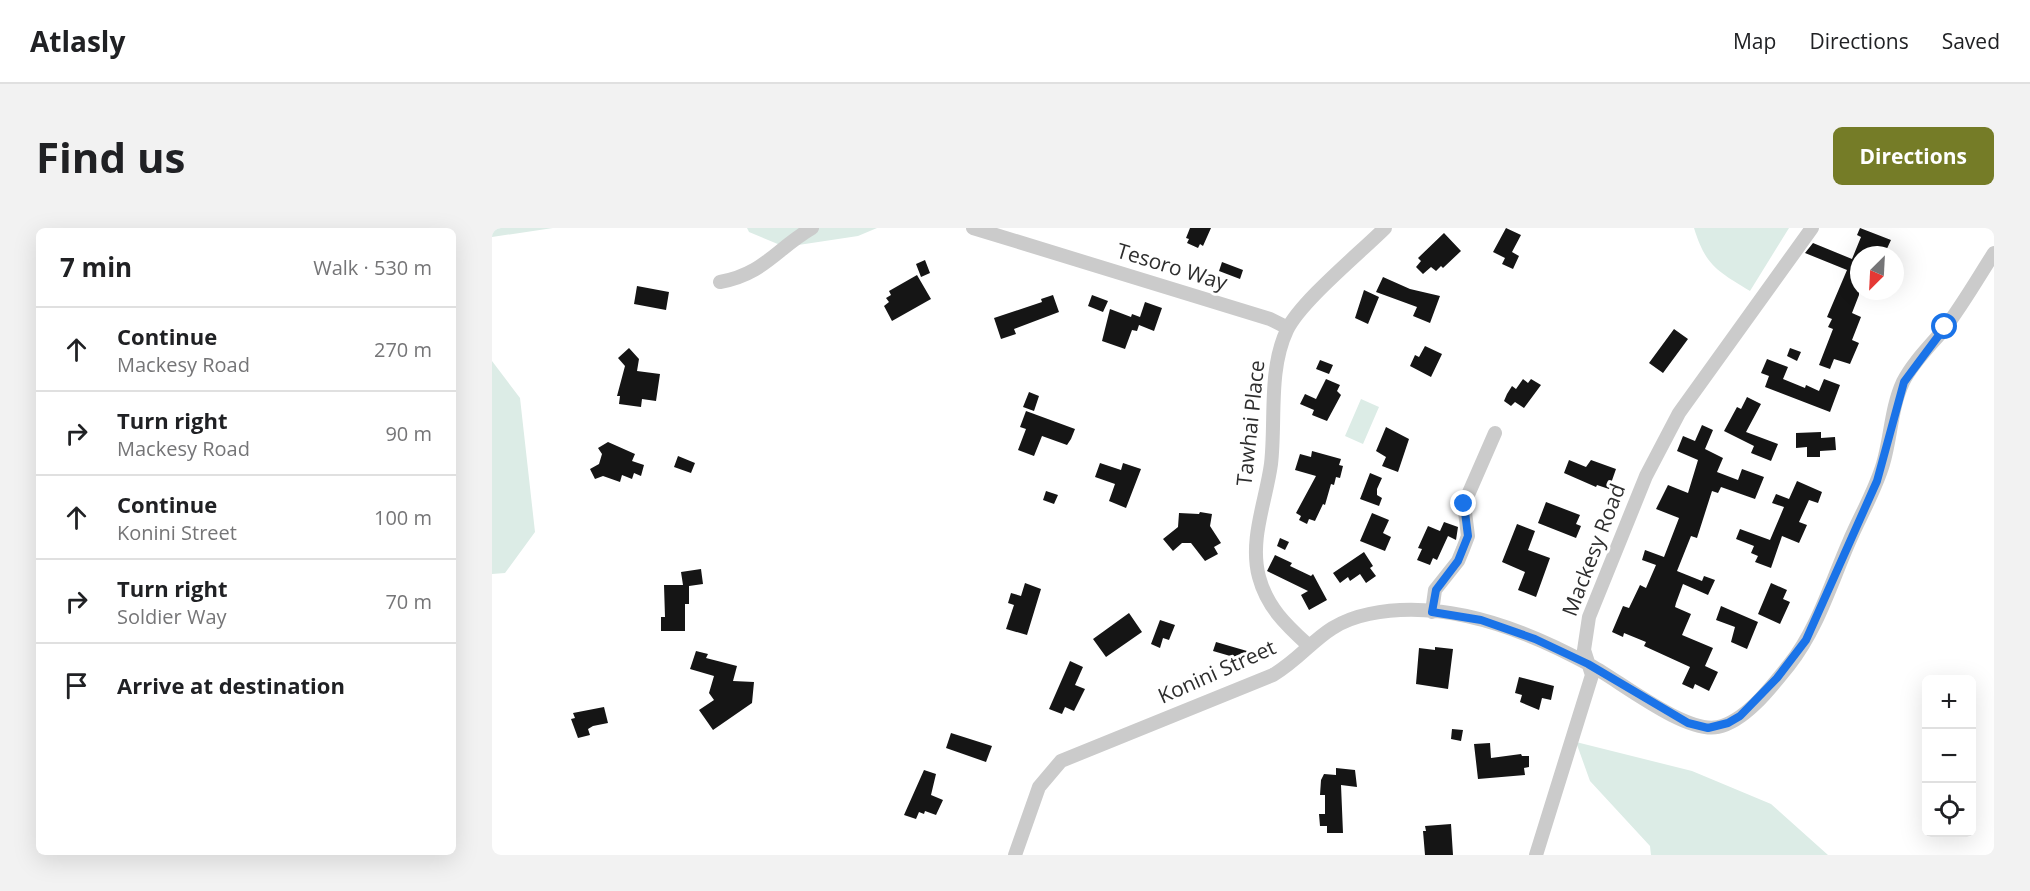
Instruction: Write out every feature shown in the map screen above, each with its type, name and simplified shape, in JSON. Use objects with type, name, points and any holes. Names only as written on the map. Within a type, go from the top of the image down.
[{"type":"street","points":[[720,282],[749,275],[768,263],[789,241],[812,228]]},
{"type":"street","name":"Tesoro Way","points":[[973,228],[1270,319],[1288,328]]},
{"type":"street","name":"Tawhai Place","points":[[1308,645],[1280,620],[1266,597],[1256,561],[1256,541],[1271,464],[1277,369],[1288,328],[1301,310],[1385,228]]},
{"type":"street","name":"Mackesy Road","points":[[1536,855],[1592,675],[1584,650],[1589,617],[1646,476],[1679,413],[1812,228]]},
{"type":"street","points":[[1588,664],[1696,726],[1708,728],[1728,723],[1754,702],[1788,666],[1812,627],[1880,473],[1897,398],[1904,382],[1964,300],[1994,252]]},
{"type":"street","points":[[1432,612],[1436,590],[1458,561],[1466,543],[1468,536],[1464,504],[1494,433]]},
{"type":"street","name":"Konini Street","points":[[1015,855],[1039,787],[1061,761],[1273,675],[1286,667],[1308,645],[1336,624],[1368,614],[1400,611],[1432,612],[1481,620],[1517,631],[1588,664]]},
{"type":"shaded area","points":[[492,228],[553,228],[492,237]]},
{"type":"shaded area","points":[[747,228],[877,228],[858,236],[785,247],[749,232]]},
{"type":"shaded area","points":[[1694,228],[1789,228],[1750,291],[1714,267],[1703,251]]},
{"type":"shaded area","points":[[492,361],[520,398],[535,532],[505,573],[492,574]]},
{"type":"shaded area","points":[[1361,399],[1379,407],[1363,444],[1345,436]]},
{"type":"shaded area","points":[[1576,742],[1692,771],[1771,804],[1828,855],[1651,855],[1650,846],[1590,781]]},
{"type":"building","points":[[1190,228],[1211,228],[1203,246],[1200,244],[1198,248],[1187,243],[1189,239],[1186,238]]},
{"type":"building","points":[[1506,228],[1521,235],[1512,252],[1519,256],[1513,269],[1502,264],[1505,258],[1493,252]]},
{"type":"building","points":[[1860,228],[1891,240],[1888,246],[1857,246],[1861,237],[1857,235]]},
{"type":"building","points":[[1444,233],[1461,251],[1443,268],[1441,266],[1436,271],[1431,267],[1423,274],[1416,267],[1421,261],[1418,258]]},
{"type":"building","points":[[1813,243],[1850,258],[1850,300],[1857,300],[1852,313],[1861,317],[1852,340],[1859,343],[1850,364],[1834,359],[1830,369],[1819,365],[1833,329],[1828,327],[1832,319],[1827,317],[1847,270],[1805,253]]},
{"type":"building","points":[[925,260],[930,273],[921,277],[916,264]]},
{"type":"building","points":[[1222,262],[1243,270],[1240,279],[1219,271]]},
{"type":"building","points":[[917,275],[931,299],[892,321],[884,306],[889,302],[886,298],[891,295],[889,291]]},
{"type":"building","points":[[1383,277],[1410,289],[1440,296],[1430,323],[1413,316],[1417,307],[1376,292]]},
{"type":"building","points":[[637,286],[669,292],[666,310],[634,304]]},
{"type":"building","points":[[1364,290],[1379,297],[1368,324],[1355,318]]},
{"type":"building","points":[[1053,295],[1059,312],[1014,329],[1016,334],[1001,339],[994,318],[1042,302],[1041,299]]},
{"type":"building","points":[[1092,295],[1108,301],[1103,312],[1088,306]]},
{"type":"building","points":[[1145,302],[1162,308],[1154,331],[1139,325],[1137,331],[1132,330],[1125,349],[1102,341],[1110,309],[1131,317],[1132,314],[1140,317]]},
{"type":"building","points":[[1674,329],[1688,339],[1663,373],[1649,363]]},
{"type":"building","points":[[1425,346],[1442,354],[1431,377],[1410,366],[1415,355],[1419,357]]},
{"type":"building","points":[[629,348],[639,359],[637,371],[660,374],[656,401],[642,399],[641,407],[619,404],[620,396],[617,396],[625,366],[618,358]]},
{"type":"building","points":[[1790,348],[1801,352],[1797,361],[1787,356]]},
{"type":"building","points":[[1767,359],[1788,367],[1783,379],[1805,388],[1806,385],[1819,391],[1824,379],[1840,385],[1830,412],[1765,387],[1769,376],[1761,373]]},
{"type":"building","points":[[1320,360],[1333,365],[1329,374],[1316,369]]},
{"type":"building","points":[[1326,379],[1340,385],[1337,391],[1341,395],[1327,421],[1312,415],[1314,410],[1300,404],[1305,394],[1316,399]]},
{"type":"building","points":[[1523,379],[1528,383],[1531,379],[1541,385],[1524,408],[1515,402],[1511,406],[1504,401],[1507,394],[1512,386],[1516,389]]},
{"type":"building","points":[[1029,392],[1039,396],[1034,411],[1023,407]]},
{"type":"building","points":[[1747,397],[1761,404],[1746,432],[1778,444],[1771,461],[1751,453],[1754,446],[1724,431],[1737,407],[1741,409]]},
{"type":"building","points":[[1026,411],[1075,429],[1067,445],[1042,436],[1034,456],[1018,450],[1026,429],[1020,427]]},
{"type":"building","points":[[1702,425],[1713,430],[1705,449],[1723,458],[1717,472],[1738,480],[1742,469],[1764,477],[1755,499],[1721,487],[1718,493],[1712,491],[1697,538],[1691,536],[1677,571],[1702,581],[1704,576],[1715,580],[1708,595],[1683,584],[1675,607],[1691,614],[1682,635],[1713,648],[1705,666],[1718,672],[1709,691],[1695,684],[1693,689],[1682,684],[1690,667],[1644,646],[1646,642],[1624,633],[1623,637],[1612,632],[1623,606],[1629,608],[1640,585],[1646,588],[1656,565],[1642,560],[1645,550],[1664,557],[1679,518],[1656,509],[1668,485],[1688,493],[1698,460],[1677,451],[1683,436],[1695,441]]},
{"type":"building","points":[[1386,427],[1409,439],[1398,472],[1382,466],[1386,457],[1376,451]]},
{"type":"building","points":[[1821,432],[1821,438],[1835,437],[1836,450],[1820,451],[1820,457],[1807,457],[1807,447],[1796,448],[1796,433]]},
{"type":"building","points":[[608,442],[635,454],[632,461],[644,465],[641,476],[634,473],[632,479],[622,475],[620,482],[603,476],[595,479],[590,469],[599,464],[602,454],[598,448]]},
{"type":"building","points":[[1312,451],[1341,459],[1339,465],[1343,466],[1340,478],[1336,477],[1334,485],[1331,484],[1325,505],[1323,504],[1315,521],[1309,519],[1307,524],[1299,520],[1301,516],[1296,513],[1316,476],[1295,470],[1300,454],[1311,457]]},
{"type":"building","points":[[678,456],[695,463],[691,473],[674,467]]},
{"type":"building","points":[[1569,460],[1586,467],[1591,460],[1616,469],[1609,489],[1597,485],[1596,487],[1564,473]]},
{"type":"building","points":[[1100,463],[1121,470],[1123,463],[1141,469],[1126,508],[1109,501],[1115,484],[1095,477]]},
{"type":"building","points":[[1370,473],[1382,478],[1377,489],[1377,495],[1382,498],[1379,506],[1360,499]]},
{"type":"building","points":[[1797,481],[1822,492],[1818,503],[1809,500],[1799,522],[1807,525],[1799,543],[1782,536],[1771,568],[1755,562],[1758,556],[1751,553],[1754,546],[1736,539],[1740,529],[1770,540],[1784,507],[1772,503],[1776,494],[1789,499]]},
{"type":"building","points":[[1046,491],[1058,495],[1054,504],[1043,500]]},
{"type":"building","points":[[1546,502],[1580,515],[1576,524],[1581,526],[1576,538],[1538,523]]},
{"type":"building","points":[[1200,512],[1212,514],[1210,526],[1221,543],[1214,547],[1218,554],[1205,561],[1191,543],[1182,543],[1173,551],[1163,539],[1178,527],[1179,513],[1199,514]]},
{"type":"building","points":[[1372,513],[1389,520],[1383,533],[1391,537],[1385,551],[1360,541]]},
{"type":"building","points":[[1444,522],[1458,527],[1456,540],[1448,536],[1437,560],[1433,558],[1430,565],[1417,560],[1422,549],[1418,548],[1428,526],[1440,531]]},
{"type":"building","points":[[1517,524],[1535,531],[1528,550],[1550,558],[1536,597],[1518,590],[1525,572],[1502,562]]},
{"type":"building","points":[[1280,538],[1289,542],[1285,550],[1277,546]]},
{"type":"building","points":[[1364,552],[1376,576],[1366,583],[1360,574],[1350,581],[1348,577],[1340,583],[1333,573]]},
{"type":"building","points":[[1275,555],[1292,563],[1290,566],[1311,576],[1313,574],[1327,600],[1309,610],[1301,595],[1308,591],[1267,571]]},
{"type":"building","points":[[701,569],[703,584],[689,586],[689,604],[685,604],[685,631],[661,631],[661,617],[665,617],[664,585],[683,585],[681,572]]},
{"type":"building","points":[[1025,583],[1041,589],[1027,635],[1006,629],[1014,605],[1008,603],[1011,593],[1021,596]]},
{"type":"building","points":[[1771,583],[1787,590],[1783,599],[1790,602],[1780,624],[1758,614]]},
{"type":"building","points":[[1721,606],[1758,622],[1747,649],[1731,642],[1735,627],[1716,620]]},
{"type":"building","points":[[1129,613],[1142,632],[1106,657],[1093,639]]},
{"type":"building","points":[[1160,620],[1175,625],[1169,640],[1163,638],[1160,648],[1151,644]]},
{"type":"building","points":[[1216,642],[1247,651],[1244,660],[1213,651]]},
{"type":"building","points":[[1435,647],[1453,649],[1448,689],[1416,684],[1419,648],[1435,650]]},
{"type":"building","points":[[696,651],[708,654],[706,658],[737,666],[733,681],[754,682],[752,703],[713,730],[699,710],[714,700],[709,693],[714,676],[690,669]]},
{"type":"building","points":[[1070,661],[1083,667],[1075,685],[1085,689],[1074,711],[1065,707],[1062,714],[1049,709]]},
{"type":"building","points":[[1519,677],[1554,686],[1551,700],[1542,698],[1539,710],[1520,702],[1522,695],[1515,693]]},
{"type":"building","points":[[604,707],[608,723],[593,726],[588,729],[590,735],[578,738],[571,719],[575,718],[573,713]]},
{"type":"building","points":[[1452,729],[1463,730],[1461,741],[1451,739]]},
{"type":"building","points":[[951,733],[992,746],[986,762],[946,748]]},
{"type":"building","points":[[1490,743],[1491,758],[1521,754],[1529,756],[1529,767],[1524,768],[1525,775],[1478,779],[1474,744]]},
{"type":"building","points":[[1336,768],[1355,770],[1357,787],[1341,785],[1343,833],[1327,833],[1327,826],[1320,826],[1319,814],[1325,814],[1325,795],[1320,795],[1321,780],[1324,774],[1336,775]]},
{"type":"building","points":[[924,770],[936,774],[931,795],[943,800],[936,815],[925,811],[924,814],[919,812],[916,819],[904,815]]},
{"type":"building","points":[[1451,824],[1453,855],[1425,855],[1423,831],[1426,831],[1425,826]]},
{"type":"route","points":[[1464,504],[1468,536],[1458,561],[1436,590],[1432,612],[1481,620],[1517,631],[1588,664],[1688,723],[1708,728],[1718,727],[1740,716],[1788,666],[1806,640],[1877,481],[1887,448],[1897,398],[1904,382],[1945,327]]}]
